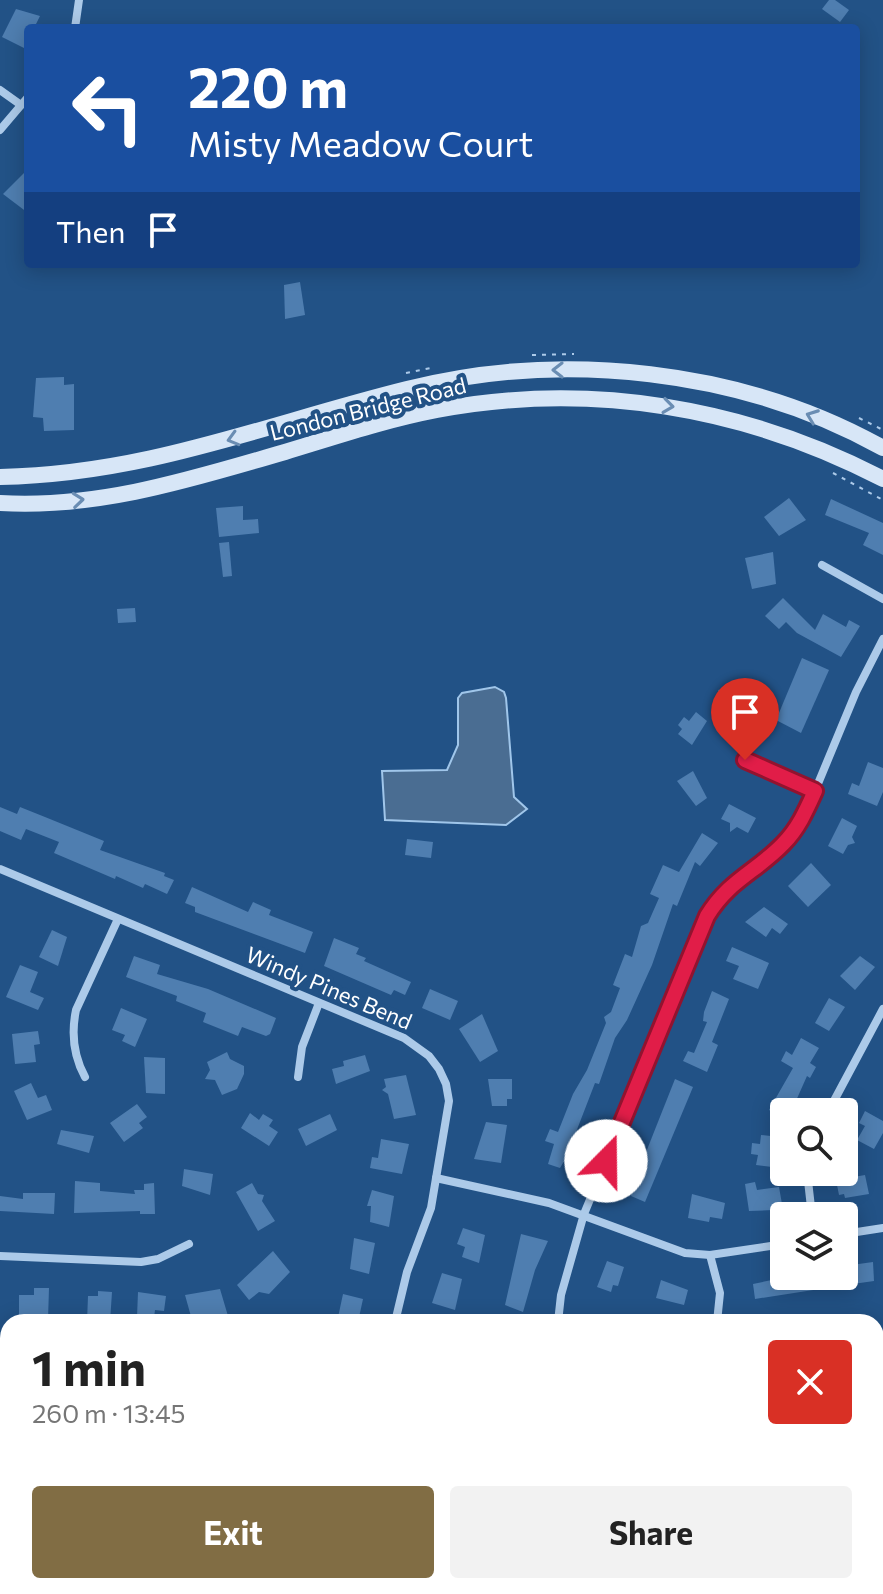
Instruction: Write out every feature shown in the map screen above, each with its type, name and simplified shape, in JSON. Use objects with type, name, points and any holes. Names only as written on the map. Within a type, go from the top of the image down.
[{"type":"main road","name":"London Bridge Road","points":[[0,477],[89,472],[140,463],[362,401],[446,381],[508,372],[590,370],[644,374],[742,393],[806,414],[883,448]]},
{"type":"main road","name":"London Bridge Road","points":[[0,503],[74,501],[157,488],[370,427],[478,403],[560,397],[619,400],[694,410],[752,424],[802,441],[883,479]]},
{"type":"street","points":[[76,24],[79,0]]},
{"type":"street","points":[[0,90],[21,105]]},
{"type":"street","points":[[0,130],[24,102]]},
{"type":"street","points":[[822,565],[883,599]]},
{"type":"street","points":[[559,1314],[561,1295],[584,1214],[707,916],[731,884],[783,844],[805,815],[856,692],[883,639]]},
{"type":"street","points":[[745,760],[815,791]]},
{"type":"street","name":"Windy Pines Bend","points":[[0,869],[404,1038],[429,1056],[446,1084],[449,1101],[431,1208],[407,1272],[397,1314]]},
{"type":"street","points":[[85,1077],[76,1057],[73,1026],[76,1010],[118,919]]},
{"type":"street","points":[[298,1077],[302,1047],[319,1003]]},
{"type":"street","points":[[835,1098],[883,1009]]},
{"type":"street","points":[[436,1178],[514,1193],[584,1214],[670,1250],[710,1255],[770,1246]]},
{"type":"street","points":[[858,1232],[883,1228]]},
{"type":"street","points":[[0,1256],[141,1262],[158,1259],[189,1244]]},
{"type":"street","points":[[710,1255],[720,1293],[718,1314]]},
{"type":"lane","points":[[362,401],[370,427]]},
{"type":"path","points":[[828,470],[883,500]]},
{"type":"shaded area","points":[[495,687],[504,692],[506,698],[514,797],[527,809],[506,825],[385,820],[382,771],[447,770],[458,745],[458,698],[462,693]]},
{"type":"building","points":[[829,0],[835,0],[849,10],[840,22],[822,9]]},
{"type":"building","points":[[16,9],[40,16],[36,24],[24,24],[24,48],[2,37]]},
{"type":"building","points":[[24,173],[24,210],[3,194]]},
{"type":"building","points":[[300,282],[305,315],[285,319],[284,285]]},
{"type":"building","points":[[64,377],[64,385],[74,384],[74,430],[44,431],[43,418],[33,417],[36,378]]},
{"type":"building","points":[[789,498],[806,520],[779,536],[764,517]]},
{"type":"building","points":[[831,499],[883,523],[883,555],[863,545],[869,533],[825,515]]},
{"type":"building","points":[[243,506],[243,520],[258,519],[259,533],[219,537],[216,508]]},
{"type":"building","points":[[229,542],[232,576],[223,577],[219,543]]},
{"type":"building","points":[[773,552],[776,584],[752,589],[745,558]]},
{"type":"building","points":[[783,598],[815,630],[823,614],[846,627],[849,620],[860,626],[841,657],[797,633],[786,622],[779,629],[765,616]]},
{"type":"building","points":[[135,608],[136,622],[118,623],[117,609]]},
{"type":"building","points":[[802,658],[829,670],[801,733],[776,720]]},
{"type":"building","points":[[734,686],[739,690],[750,688],[752,701],[742,703],[743,709],[723,712],[718,690]]},
{"type":"building","points":[[696,712],[707,721],[692,745],[678,734],[682,729],[678,725],[684,717],[689,721]]},
{"type":"building","points":[[868,762],[883,768],[883,792],[877,806],[848,794],[852,783],[859,786]]},
{"type":"building","points":[[693,771],[707,798],[696,806],[677,781]]},
{"type":"building","points":[[729,804],[756,818],[748,833],[737,827],[730,832],[730,823],[721,819]]},
{"type":"building","points":[[0,807],[17,814],[20,807],[104,841],[100,850],[165,873],[164,876],[174,880],[167,894],[145,884],[143,888],[54,853],[59,842],[26,829],[21,840],[0,831]]},
{"type":"building","points":[[842,818],[857,826],[852,837],[855,843],[848,845],[843,854],[828,846]]},
{"type":"building","points":[[702,833],[718,843],[700,866],[695,862],[677,906],[673,904],[652,965],[627,1020],[615,1038],[599,1084],[595,1083],[566,1158],[560,1168],[548,1164],[554,1144],[545,1141],[550,1129],[558,1132],[573,1094],[587,1070],[606,1023],[604,1017],[611,1012],[620,988],[613,985],[625,954],[632,957],[641,926],[648,923],[659,898],[650,894],[663,865],[679,872]]},
{"type":"building","points":[[407,839],[433,842],[431,858],[405,855]]},
{"type":"building","points":[[811,863],[831,885],[808,907],[788,886]]},
{"type":"building","points":[[192,887],[248,912],[253,902],[271,910],[269,915],[313,932],[305,953],[195,912],[195,907],[185,903]]},
{"type":"building","points":[[764,907],[788,924],[780,934],[772,928],[766,937],[745,922]]},
{"type":"building","points":[[52,930],[67,937],[58,966],[39,957]]},
{"type":"building","points":[[334,938],[359,948],[356,954],[366,958],[364,961],[411,982],[405,995],[394,990],[391,995],[324,966]]},
{"type":"building","points":[[732,947],[769,963],[758,989],[733,979],[739,966],[726,961]]},
{"type":"building","points":[[134,956],[160,965],[157,974],[208,989],[276,1018],[270,1034],[266,1036],[242,1027],[238,1036],[203,1022],[206,1013],[176,1001],[177,996],[126,977]]},
{"type":"building","points":[[860,956],[875,967],[855,990],[840,976]]},
{"type":"building","points":[[20,965],[38,972],[30,992],[44,998],[38,1010],[6,997]]},
{"type":"building","points":[[430,989],[458,1001],[450,1020],[422,1008]]},
{"type":"building","points":[[712,991],[729,999],[712,1042],[718,1045],[707,1072],[683,1061],[688,1051],[694,1053],[707,1022],[703,1021],[704,1012]]},
{"type":"building","points":[[829,998],[845,1007],[829,1031],[815,1023]]},
{"type":"building","points":[[121,1008],[147,1019],[135,1047],[122,1041],[125,1035],[112,1030]]},
{"type":"building","points":[[482,1014],[498,1051],[480,1062],[459,1029]]},
{"type":"building","points":[[38,1031],[40,1044],[34,1045],[36,1062],[15,1064],[12,1034]]},
{"type":"building","points":[[801,1038],[819,1048],[810,1063],[816,1067],[810,1078],[807,1076],[797,1098],[776,1098],[793,1068],[781,1061],[786,1051],[792,1055]]},
{"type":"building","points":[[227,1052],[230,1059],[244,1066],[244,1074],[237,1089],[222,1095],[215,1080],[205,1079],[210,1070],[207,1062]]},
{"type":"building","points":[[365,1055],[370,1071],[336,1084],[332,1069],[344,1066],[343,1061]]},
{"type":"building","points":[[144,1057],[165,1058],[165,1094],[146,1093]]},
{"type":"building","points":[[406,1075],[416,1115],[394,1119],[388,1094],[382,1090],[386,1087],[384,1079]]},
{"type":"building","points":[[488,1079],[512,1079],[512,1099],[507,1099],[507,1106],[492,1106]]},
{"type":"building","points":[[675,1079],[693,1087],[645,1202],[631,1196],[633,1185]]},
{"type":"building","points":[[31,1083],[38,1098],[46,1095],[52,1110],[27,1120],[14,1091]]},
{"type":"building","points":[[137,1104],[147,1117],[139,1123],[143,1128],[124,1142],[110,1123]]},
{"type":"building","points":[[865,1111],[883,1121],[883,1133],[874,1149],[858,1141],[865,1126],[859,1123]]},
{"type":"building","points":[[250,1113],[259,1120],[263,1114],[273,1120],[269,1126],[278,1132],[269,1146],[241,1128]]},
{"type":"building","points":[[330,1114],[337,1130],[306,1146],[298,1129]]},
{"type":"building","points":[[486,1122],[507,1125],[501,1163],[474,1159]]},
{"type":"building","points":[[61,1130],[94,1136],[89,1153],[57,1144]]},
{"type":"building","points":[[761,1135],[770,1136],[770,1167],[756,1165],[758,1155],[751,1154],[752,1143],[760,1144]]},
{"type":"building","points":[[381,1139],[409,1144],[402,1174],[370,1168],[372,1157],[378,1158]]},
{"type":"building","points":[[184,1169],[213,1174],[210,1195],[182,1186]]},
{"type":"building","points":[[865,1175],[869,1194],[845,1198],[844,1194],[839,1195],[837,1186],[858,1186],[858,1176]]},
{"type":"building","points":[[75,1181],[100,1183],[100,1191],[135,1194],[134,1190],[144,1190],[144,1184],[154,1183],[155,1214],[140,1214],[140,1211],[74,1213]]},
{"type":"building","points":[[755,1182],[757,1190],[779,1187],[782,1202],[770,1202],[770,1210],[749,1211],[745,1184]]},
{"type":"building","points":[[252,1183],[258,1194],[264,1195],[262,1201],[275,1221],[258,1231],[236,1192]]},
{"type":"building","points":[[372,1190],[394,1196],[389,1227],[370,1222],[371,1206],[367,1206]]},
{"type":"building","points":[[23,1193],[55,1193],[54,1214],[0,1211],[0,1196],[23,1199]]},
{"type":"building","points":[[692,1194],[725,1203],[722,1219],[710,1217],[709,1222],[688,1218]]},
{"type":"building","points":[[463,1228],[485,1235],[479,1263],[462,1257],[465,1247],[457,1244]]},
{"type":"building","points":[[521,1234],[548,1241],[535,1270],[523,1312],[505,1305]]},
{"type":"building","points":[[354,1238],[375,1243],[369,1274],[350,1269]]},
{"type":"building","points":[[273,1251],[290,1272],[269,1294],[259,1292],[249,1300],[237,1285]]},
{"type":"building","points":[[607,1261],[624,1267],[618,1286],[613,1285],[611,1292],[597,1287]]},
{"type":"building","points":[[873,1262],[874,1281],[858,1283],[858,1264]]},
{"type":"building","points":[[442,1273],[462,1279],[455,1310],[432,1303]]},
{"type":"building","points":[[661,1280],[688,1290],[684,1305],[656,1298]]},
{"type":"building","points":[[770,1280],[770,1290],[813,1290],[755,1299],[753,1284]]},
{"type":"building","points":[[34,1288],[49,1288],[48,1314],[19,1314],[19,1295],[34,1295]]},
{"type":"building","points":[[220,1289],[227,1314],[190,1314],[185,1295]]},
{"type":"building","points":[[98,1291],[112,1292],[111,1314],[87,1314],[88,1296],[98,1296]]},
{"type":"building","points":[[138,1292],[166,1296],[164,1311],[137,1314]]},
{"type":"building","points":[[343,1294],[363,1299],[360,1314],[339,1314]]},
{"type":"route","points":[[606,1161],[707,916],[731,884],[783,844],[805,815],[815,791],[745,760]]}]
